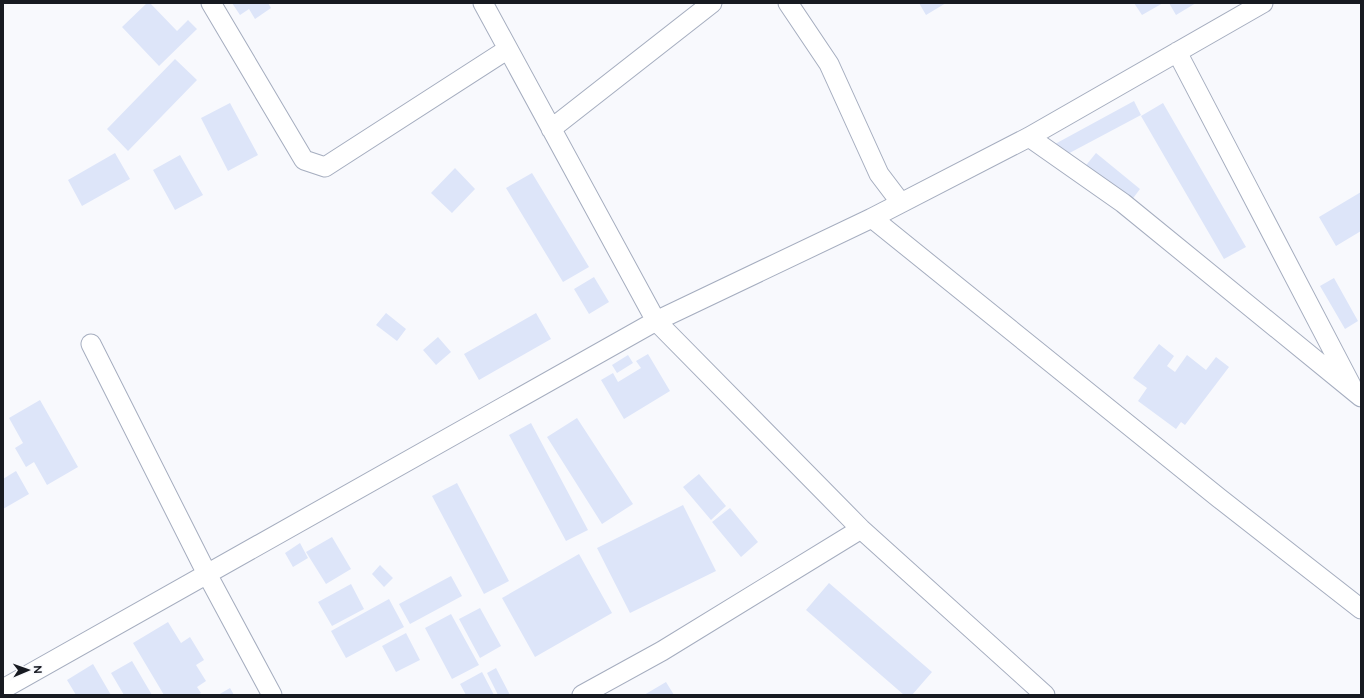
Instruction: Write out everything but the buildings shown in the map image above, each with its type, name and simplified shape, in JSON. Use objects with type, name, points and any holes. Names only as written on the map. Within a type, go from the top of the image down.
[{"type":"street","points":[[211,3],[304,160],[325,167],[508,49]]},
{"type":"street","points":[[483,3],[656,321],[861,529],[1045,695]]},
{"type":"street","points":[[551,128],[712,3]]},
{"type":"street","points":[[788,3],[829,64],[879,174],[901,203]]},
{"type":"street","points":[[3,689],[656,321],[872,218],[1029,137],[1263,3]]},
{"type":"street","points":[[1177,52],[1358,395]]},
{"type":"street","points":[[1029,137],[1123,203],[1358,395]]},
{"type":"street","points":[[872,218],[1219,498],[1361,609]]},
{"type":"street","points":[[91,344],[206,574],[272,695]]},
{"type":"street","points":[[582,695],[662,651],[861,529]]}]
